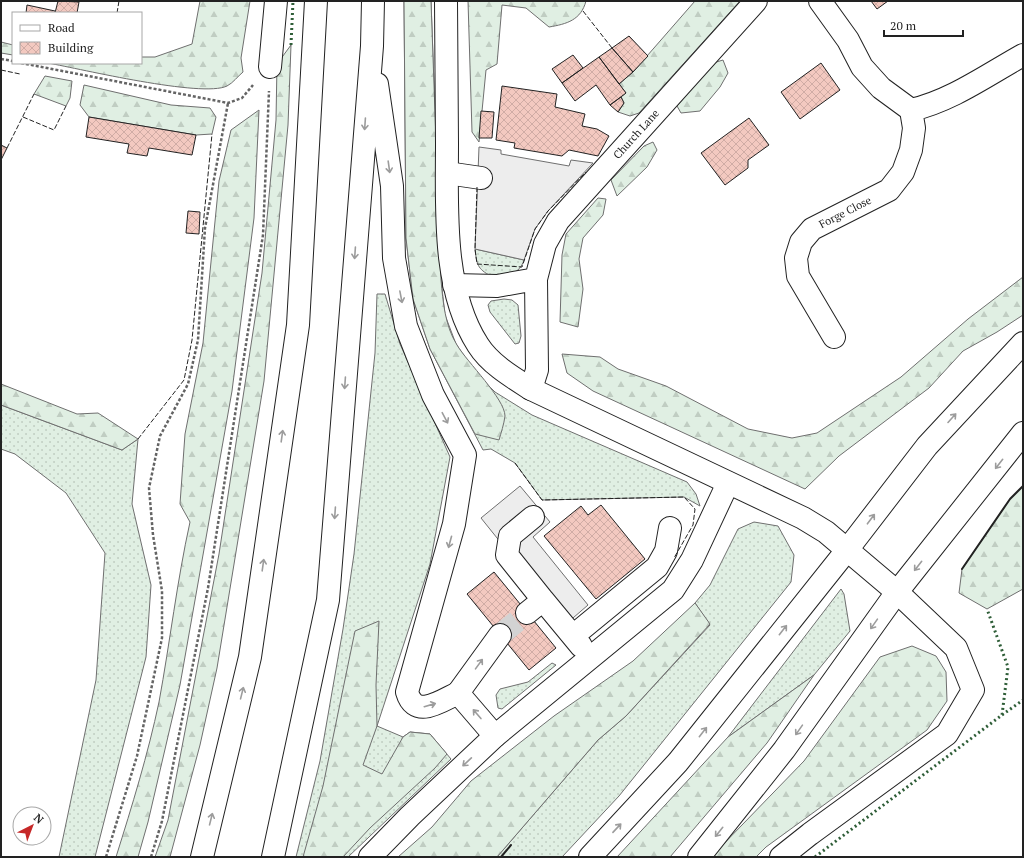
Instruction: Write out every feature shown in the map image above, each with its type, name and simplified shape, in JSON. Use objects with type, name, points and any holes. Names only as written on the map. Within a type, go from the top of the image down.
[{"type":"main road","points":[[270,67],[276,1]]},
{"type":"main road","points":[[202,857],[250,657],[298,325],[316,1]]},
{"type":"main road","points":[[273,857],[328,600],[372,46],[373,1]]},
{"type":"main road","points":[[446,1],[449,236],[454,285],[462,316],[478,346],[500,368],[531,389],[803,518],[826,532],[897,592],[956,648],[973,690],[947,734],[810,834],[781,857]]},
{"type":"main road","name":"Church Lane","points":[[531,389],[536,370],[536,279],[545,244],[558,221],[756,1]]},
{"type":"main road","points":[[820,1],[848,40],[862,67],[881,88],[911,110],[929,106],[944,99],[1023,54]]},
{"type":"main road","points":[[372,46],[392,186],[394,258],[406,326],[433,395],[465,456],[454,524],[407,692],[412,702],[420,707],[429,706],[458,693],[500,635]]},
{"type":"main road","name":"Forge Close","points":[[834,337],[798,276],[796,258],[801,242],[812,229],[889,190],[903,172],[911,150],[914,128],[911,110]]},
{"type":"main road","points":[[447,173],[481,178]]},
{"type":"main road","points":[[454,285],[497,286],[536,279]]},
{"type":"main road","points":[[590,857],[678,762],[847,550],[927,446],[1023,343]]},
{"type":"main road","points":[[699,857],[784,750],[897,592],[1023,433]]},
{"type":"main road","points":[[370,857],[410,816],[496,736],[673,590],[692,560],[728,483]]},
{"type":"main road","points":[[533,517],[510,536],[507,555],[535,606],[573,636],[591,659]]},
{"type":"main road","points":[[573,636],[657,567],[666,551],[670,528]]},
{"type":"main road","points":[[458,693],[496,736]]},
{"type":"path","points":[[1,59],[12,61]]},
{"type":"path","points":[[26,64],[228,103],[242,98],[270,67]]},
{"type":"path","points":[[150,857],[162,821],[208,588],[263,235],[270,67]]},
{"type":"path","points":[[106,857],[137,756],[162,638],[162,591],[153,535],[149,488],[160,436],[188,384],[198,340],[205,228],[228,103]]},
{"type":"green space","points":[[200,1],[250,1],[241,58],[243,72],[227,86],[213,89],[168,86],[53,64],[142,64],[142,57],[155,57],[192,44]]},
{"type":"green space","points":[[404,1],[431,1],[441,280],[445,315],[456,344],[477,374],[495,392],[532,415],[687,482],[696,494],[700,506],[684,497],[542,500],[515,463],[491,449],[483,450],[430,349],[413,299],[406,238]]},
{"type":"green space","points":[[404,1],[431,1],[441,280],[444,305],[447,322],[453,338],[499,400],[503,409],[505,416],[499,440],[475,434],[430,349],[413,299],[406,238]]},
{"type":"green space","points":[[468,1],[586,1],[581,13],[577,17],[562,24],[549,27],[526,8],[502,5],[497,64],[486,70],[479,142],[472,132]]},
{"type":"green space","points":[[695,1],[740,1],[639,113],[630,116],[618,112],[624,103],[621,97],[626,93],[619,84],[633,72]]},
{"type":"green space","points":[[1,42],[12,45],[12,55],[1,53]]},
{"type":"green space","points":[[291,45],[288,125],[264,381],[217,668],[200,745],[170,857],[155,857],[168,820],[219,554],[262,273],[276,120],[277,64]]},
{"type":"green space","points":[[723,60],[728,73],[720,87],[700,111],[681,113],[677,106],[713,63]]},
{"type":"green space","points":[[45,76],[72,81],[70,98],[66,106],[34,94]]},
{"type":"green space","points":[[84,85],[171,105],[210,108],[216,117],[212,134],[196,135],[89,117],[80,105]]},
{"type":"green space","points":[[259,110],[254,218],[232,391],[180,685],[148,822],[138,857],[116,857],[134,799],[155,721],[190,522],[180,504],[185,434],[203,343],[219,181],[231,130]]},
{"type":"green space","points":[[653,142],[657,150],[647,167],[617,196],[611,180],[644,146]]},
{"type":"green space","points":[[598,198],[606,199],[603,215],[583,238],[579,259],[583,289],[578,327],[560,322],[562,255],[566,234]]},
{"type":"green space","points":[[475,249],[524,260],[519,269],[512,274],[494,278],[481,270],[479,267]]},
{"type":"green space","points":[[1023,277],[1023,315],[997,332],[963,351],[929,388],[839,456],[805,489],[593,391],[567,373],[562,354],[600,357],[618,369],[666,386],[748,429],[792,438],[817,433],[901,377],[968,319]]},
{"type":"green space","points":[[377,294],[385,294],[400,344],[450,457],[430,564],[377,726],[403,737],[410,732],[430,734],[451,759],[348,857],[296,857],[320,761],[343,629],[354,554],[375,353]]},
{"type":"green space","points":[[504,299],[512,300],[518,305],[521,336],[519,343],[515,344],[490,312],[488,305],[491,301]]},
{"type":"green space","points":[[1,384],[77,414],[98,413],[138,439],[122,450],[1,405]]},
{"type":"green space","points":[[1,405],[122,450],[138,439],[132,504],[151,585],[146,657],[95,857],[59,857],[96,680],[105,553],[66,493],[15,454],[1,449]]},
{"type":"green space","points":[[1023,486],[1023,589],[987,609],[959,593],[962,569],[1010,499]]},
{"type":"green space","points":[[754,522],[778,526],[794,555],[791,582],[619,796],[562,857],[497,857],[598,740],[626,716],[710,625],[695,603],[710,585],[738,529]]},
{"type":"green space","points":[[841,589],[844,594],[850,631],[814,675],[728,737]]},
{"type":"green space","points":[[695,603],[710,624],[626,716],[598,740],[497,857],[398,857],[432,827],[471,781],[554,716],[633,661]]},
{"type":"green space","points":[[379,621],[376,685],[377,726],[363,765],[382,774],[403,737],[410,732],[430,734],[447,754],[435,768],[370,828],[343,857],[303,857],[323,786],[355,631]]},
{"type":"green space","points":[[912,646],[936,656],[946,672],[947,701],[927,730],[766,847],[756,857],[711,857],[804,761],[880,657]]},
{"type":"green space","points":[[552,663],[556,665],[502,709],[498,708],[496,695],[500,689],[528,682]]},
{"type":"green space","points":[[814,675],[767,743],[670,857],[617,857],[728,737]]},
{"type":"shaded area","points":[[479,147],[501,150],[501,154],[569,166],[571,160],[593,163],[548,211],[535,229],[524,260],[475,249]]},
{"type":"shaded area","points":[[520,486],[550,522],[533,537],[588,605],[566,624],[481,518]]},
{"type":"building","points":[[58,1],[79,2],[77,12],[55,12]]},
{"type":"building","points":[[871,1],[888,1],[877,9]]},
{"type":"building","points":[[27,5],[55,11],[55,12],[26,12]]},
{"type":"building","points":[[629,36],[648,56],[633,72],[612,48]]},
{"type":"building","points":[[612,48],[633,72],[619,84],[599,57]]},
{"type":"building","points":[[573,55],[583,68],[562,83],[552,69]]},
{"type":"building","points":[[599,57],[626,93],[610,105],[596,85],[575,101],[562,83]]},
{"type":"building","points":[[821,63],[840,90],[800,119],[781,92]]},
{"type":"building","points":[[502,86],[557,94],[555,107],[585,114],[582,126],[597,129],[609,136],[598,156],[569,150],[562,156],[514,148],[515,143],[496,140]]},
{"type":"building","points":[[621,97],[624,103],[618,112],[610,105]]},
{"type":"building","points":[[481,111],[494,112],[492,138],[479,138]]},
{"type":"building","points":[[89,117],[196,135],[192,155],[149,148],[147,156],[127,153],[129,144],[86,137]]},
{"type":"building","points":[[749,118],[769,145],[748,160],[748,168],[725,185],[701,153]]},
{"type":"building","points":[[1,145],[7,148],[1,160]]},
{"type":"building","points":[[188,211],[200,212],[199,234],[186,233]]},
{"type":"building","points":[[601,505],[645,559],[596,599],[544,536],[581,506],[588,515]]},
{"type":"building","points":[[494,572],[556,648],[529,670],[467,594]]},
{"type":"tunnel","points":[[500,635],[527,613]]},
{"type":"hedge","points":[[291,45],[293,1]]},
{"type":"hedge","points":[[815,857],[1002,715],[1008,667],[987,609]]},
{"type":"hedge","points":[[1002,715],[1023,700]]},
{"type":"fence","points":[[117,12],[119,1]]},
{"type":"fence","points":[[583,11],[612,48]]},
{"type":"fence","points":[[1,70],[20,74]]},
{"type":"fence","points":[[7,148],[34,94]]},
{"type":"fence","points":[[23,117],[54,130],[66,106]]},
{"type":"fence","points":[[138,439],[184,380],[192,340],[212,134]]},
{"type":"fence","points":[[477,187],[475,249],[477,264],[522,267],[535,229],[548,211],[586,172]]},
{"type":"fence","points":[[515,463],[542,500],[684,497],[695,509],[693,525],[674,558]]},
{"type":"wall","points":[[962,569],[1010,499],[1023,486]]},
{"type":"wall","points":[[501,857],[511,845]]}]
